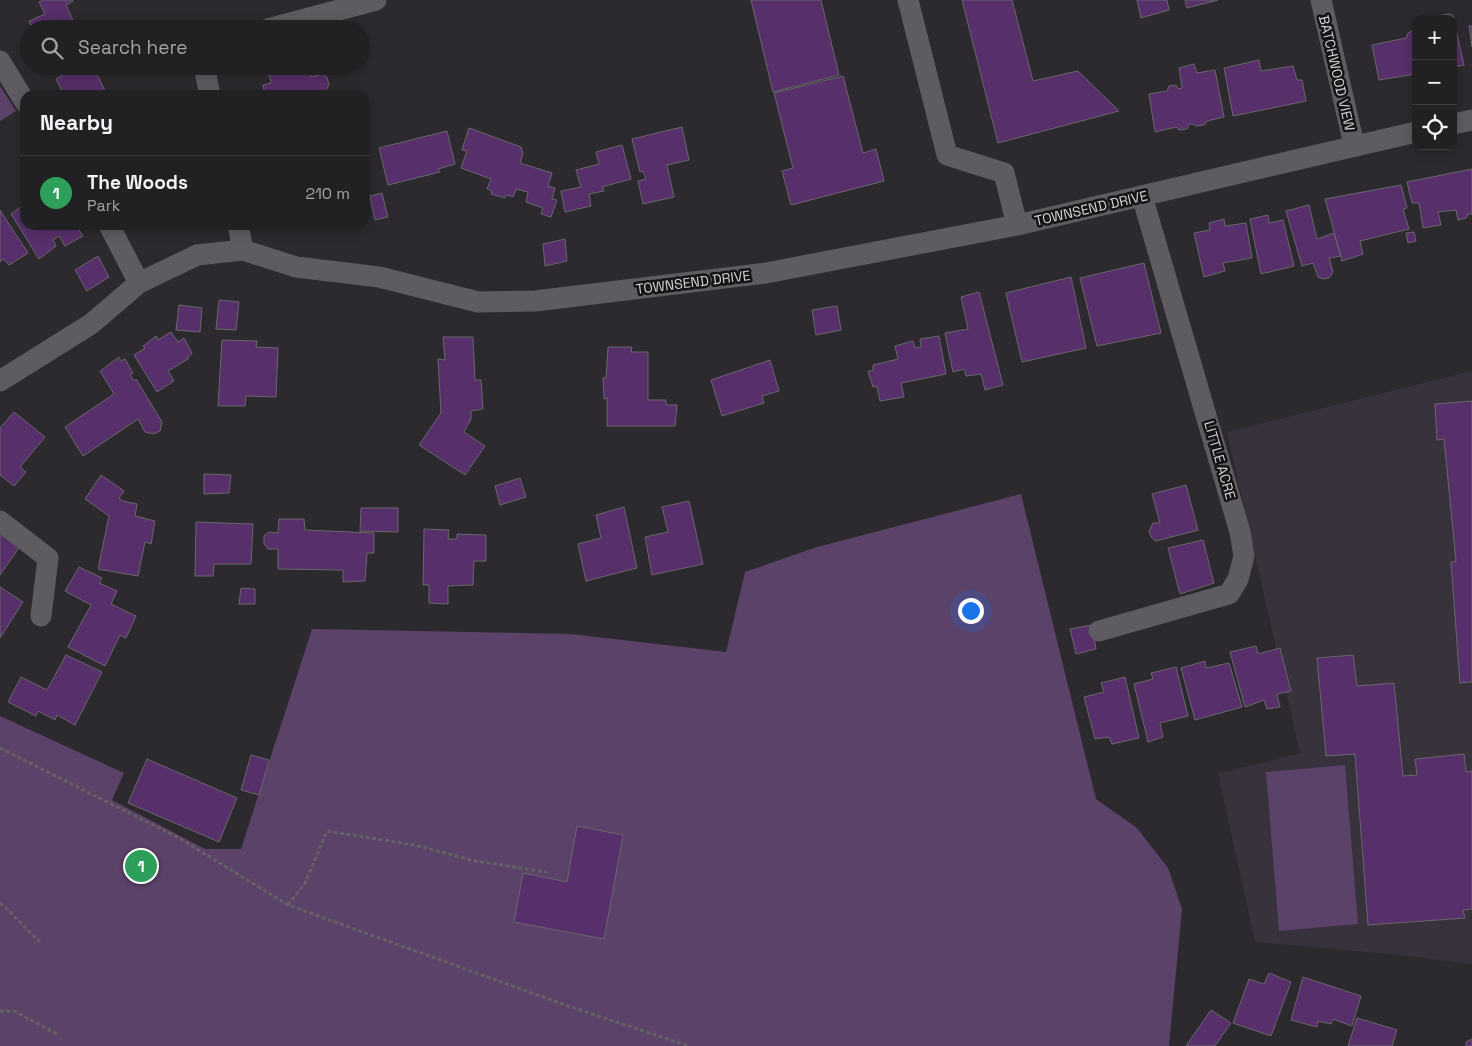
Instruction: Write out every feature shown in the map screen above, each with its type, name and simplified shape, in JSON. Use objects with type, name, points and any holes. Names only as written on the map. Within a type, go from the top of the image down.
[{"type":"street","points":[[302,20],[376,0]]},
{"type":"street","points":[[908,0],[947,155],[1004,173],[1017,225]]},
{"type":"street","name":"BATCHWOOD VIEW","points":[[1321,0],[1354,146]]},
{"type":"street","points":[[0,61],[20,94]]},
{"type":"street","points":[[206,75],[209,90]]},
{"type":"street","points":[[1457,123],[1472,120]]},
{"type":"street","name":"TOWNSEND DRIVE","points":[[0,381],[92,324],[139,283],[197,255],[243,250],[296,267],[379,277],[478,302],[535,300],[766,273],[1017,225],[1412,133]]},
{"type":"street","name":"LITTLE ACRE","points":[[1099,630],[1229,594],[1238,579],[1244,556],[1240,532],[1142,196]]},
{"type":"street","points":[[112,230],[139,283]]},
{"type":"street","points":[[239,230],[243,250]]},
{"type":"street","points":[[0,521],[48,558],[41,616]]},
{"type":"path","points":[[0,748],[179,838],[288,905],[568,1006],[689,1046]]},
{"type":"path","points":[[288,905],[305,883],[327,831],[415,845],[475,861],[547,872]]},
{"type":"path","points":[[0,903],[40,942]]},
{"type":"path","points":[[0,1011],[14,1011],[57,1034]]},
{"type":"shaded area","points":[[0,86],[16,111],[0,121]]},
{"type":"shaded area","points":[[1472,371],[1472,964],[1399,955],[1255,942],[1218,774],[1300,753],[1227,432]]},
{"type":"shaded area","points":[[1021,494],[1096,799],[1137,828],[1168,868],[1182,909],[1169,1046],[0,1046],[0,716],[124,773],[112,800],[205,849],[241,849],[312,629],[571,634],[726,652],[745,572],[817,547]]},
{"type":"shaded area","points":[[1345,765],[1358,924],[1279,931],[1266,772]]},
{"type":"building","points":[[43,0],[72,0],[66,5],[73,20],[31,20],[45,14],[39,2]]},
{"type":"building","points":[[751,0],[821,0],[839,75],[773,92]]},
{"type":"building","points":[[962,0],[1012,0],[1033,81],[1078,71],[1119,111],[998,143]]},
{"type":"building","points":[[1137,0],[1167,0],[1169,10],[1141,18]]},
{"type":"building","points":[[1185,0],[1218,0],[1187,8]]},
{"type":"building","points":[[1469,26],[1472,26],[1472,47]]},
{"type":"building","points":[[1412,31],[1412,75],[1379,80],[1372,45],[1406,38],[1408,33]]},
{"type":"building","points":[[1457,34],[1464,65],[1457,66]]},
{"type":"building","points":[[1259,60],[1261,71],[1293,66],[1297,80],[1302,80],[1306,101],[1233,116],[1224,68]]},
{"type":"building","points":[[1194,64],[1197,73],[1215,70],[1224,117],[1207,121],[1204,125],[1195,126],[1189,124],[1187,129],[1179,130],[1176,127],[1155,132],[1149,94],[1167,91],[1169,86],[1176,85],[1178,89],[1182,88],[1179,68]]},
{"type":"building","points":[[62,75],[97,75],[105,90],[62,90],[56,79]]},
{"type":"building","points":[[269,75],[310,75],[311,77],[324,75],[327,77],[329,85],[326,90],[264,90],[263,85],[271,83]]},
{"type":"building","points":[[843,76],[863,153],[876,149],[884,181],[791,205],[782,171],[793,168],[774,93]]},
{"type":"building","points":[[682,127],[689,160],[667,165],[674,197],[643,204],[638,181],[646,179],[643,171],[640,172],[632,139]]},
{"type":"building","points":[[469,128],[521,147],[523,153],[520,163],[552,173],[548,186],[555,188],[552,199],[557,200],[551,217],[541,214],[543,208],[526,202],[528,192],[516,189],[513,197],[506,195],[505,198],[491,194],[492,191],[487,189],[491,179],[461,168],[467,151],[462,150]]},
{"type":"building","points":[[447,131],[455,164],[438,169],[440,172],[388,185],[379,148]]},
{"type":"building","points":[[622,145],[631,179],[602,187],[604,191],[589,194],[591,206],[565,212],[561,191],[581,187],[576,170],[599,164],[596,152]]},
{"type":"building","points":[[1472,169],[1472,214],[1468,214],[1466,218],[1458,220],[1456,210],[1438,212],[1441,225],[1423,228],[1419,203],[1412,203],[1407,182]]},
{"type":"building","points":[[1401,185],[1407,208],[1403,209],[1409,229],[1360,241],[1363,254],[1342,261],[1325,199]]},
{"type":"building","points":[[382,193],[388,217],[375,220],[370,196]]},
{"type":"building","points":[[1309,205],[1317,239],[1334,233],[1341,256],[1329,258],[1333,272],[1329,278],[1323,279],[1318,277],[1313,263],[1302,266],[1286,211]]},
{"type":"building","points":[[20,208],[20,228],[11,214]]},
{"type":"building","points":[[0,210],[28,253],[9,265],[4,259],[0,262]]},
{"type":"building","points":[[1268,215],[1269,223],[1283,220],[1294,266],[1261,274],[1250,219]]},
{"type":"building","points":[[1224,219],[1225,226],[1246,223],[1252,258],[1223,263],[1225,271],[1204,277],[1194,233],[1210,230],[1209,223]]},
{"type":"building","points":[[21,230],[79,230],[83,236],[65,246],[59,236],[53,240],[56,246],[39,259]]},
{"type":"building","points":[[1414,232],[1416,241],[1408,243],[1406,233]]},
{"type":"building","points":[[565,239],[567,261],[545,266],[543,244]]},
{"type":"building","points":[[98,256],[109,277],[87,291],[75,270]]},
{"type":"building","points":[[1144,263],[1161,333],[1097,346],[1080,278]]},
{"type":"building","points":[[1071,277],[1086,348],[1022,362],[1006,293]]},
{"type":"building","points":[[979,292],[1003,385],[985,390],[981,374],[966,376],[964,369],[953,372],[945,333],[968,329],[961,297]]},
{"type":"building","points":[[219,300],[239,302],[236,330],[216,329]]},
{"type":"building","points":[[179,305],[202,308],[200,332],[176,330]]},
{"type":"building","points":[[837,306],[841,330],[816,335],[812,310]]},
{"type":"building","points":[[171,332],[178,342],[184,338],[192,353],[188,359],[168,371],[174,381],[157,392],[134,355],[145,348],[143,346],[156,336],[158,340]]},
{"type":"building","points":[[939,336],[946,374],[901,383],[904,397],[880,401],[877,386],[873,387],[868,371],[873,371],[873,365],[898,359],[895,346],[913,341],[915,348],[921,347],[920,339]]},
{"type":"building","points":[[443,337],[473,337],[475,380],[481,380],[483,409],[471,411],[471,419],[464,432],[485,446],[465,475],[419,445],[441,413],[438,359],[445,360]]},
{"type":"building","points":[[222,340],[257,341],[256,347],[278,348],[276,397],[246,396],[245,406],[218,406]]},
{"type":"building","points":[[608,347],[632,347],[631,352],[648,352],[648,400],[666,400],[666,405],[677,405],[675,426],[607,426],[607,398],[604,399],[603,378],[606,378]]},
{"type":"building","points":[[119,357],[121,361],[125,359],[133,373],[130,375],[134,381],[136,379],[162,422],[160,431],[153,434],[145,432],[138,419],[83,456],[65,427],[114,394],[100,371]]},
{"type":"building","points":[[770,360],[779,391],[762,396],[764,403],[722,416],[711,380]]},
{"type":"building","points":[[1472,401],[1472,682],[1460,683],[1451,562],[1456,561],[1444,439],[1437,440],[1435,404]]},
{"type":"building","points":[[14,412],[45,437],[20,467],[26,472],[14,486],[0,475],[0,428]]},
{"type":"building","points":[[204,474],[231,475],[229,493],[204,494]]},
{"type":"building","points":[[101,475],[124,491],[119,498],[123,501],[137,504],[135,516],[155,521],[151,544],[145,542],[138,576],[98,569],[109,516],[85,499]]},
{"type":"building","points":[[520,478],[526,497],[500,505],[495,486]]},
{"type":"building","points":[[1186,485],[1198,530],[1156,541],[1151,537],[1149,531],[1153,523],[1160,523],[1152,494]]},
{"type":"building","points":[[689,501],[703,564],[652,575],[645,537],[668,532],[662,507]]},
{"type":"building","points":[[624,507],[637,568],[586,581],[578,544],[601,538],[596,515]]},
{"type":"building","points":[[361,508],[398,508],[398,532],[360,531]]},
{"type":"building","points":[[279,519],[304,519],[305,530],[374,533],[374,553],[367,553],[365,581],[343,582],[343,570],[278,569],[278,549],[268,549],[264,544],[264,536],[269,532],[278,533]]},
{"type":"building","points":[[196,522],[253,524],[251,564],[214,564],[213,576],[195,576]]},
{"type":"building","points":[[424,529],[449,530],[448,539],[457,539],[457,534],[486,535],[486,561],[474,561],[473,585],[448,586],[448,604],[429,603],[429,585],[423,585]]},
{"type":"building","points":[[0,532],[20,546],[0,575]]},
{"type":"building","points":[[1203,540],[1214,583],[1180,594],[1168,548]]},
{"type":"building","points":[[79,567],[102,578],[99,583],[117,591],[111,604],[136,616],[126,638],[120,635],[105,666],[68,647],[91,605],[65,591]]},
{"type":"building","points":[[0,587],[23,602],[0,638]]},
{"type":"building","points":[[241,588],[255,589],[255,604],[239,604]]},
{"type":"building","points":[[1092,625],[1096,649],[1076,654],[1070,629]]},
{"type":"building","points":[[1256,646],[1258,654],[1280,648],[1291,691],[1277,694],[1280,707],[1267,709],[1264,700],[1245,707],[1230,652]]},
{"type":"building","points":[[66,655],[102,672],[75,725],[57,715],[55,720],[38,711],[36,716],[8,702],[21,677],[47,690]]},
{"type":"building","points":[[1353,655],[1357,686],[1394,683],[1403,776],[1417,775],[1415,759],[1464,754],[1466,772],[1472,771],[1472,909],[1463,910],[1465,918],[1368,925],[1355,754],[1326,756],[1317,658]]},
{"type":"building","points":[[1205,661],[1206,668],[1229,663],[1242,707],[1195,720],[1181,668]]},
{"type":"building","points":[[1176,667],[1188,716],[1160,723],[1163,737],[1148,742],[1134,684],[1153,679],[1151,673]]},
{"type":"building","points":[[1125,677],[1139,738],[1112,744],[1109,737],[1095,739],[1084,697],[1104,692],[1101,683]]},
{"type":"building","points":[[251,755],[269,760],[259,795],[241,790]]},
{"type":"building","points":[[147,759],[237,798],[219,842],[128,803]]},
{"type":"building","points":[[577,826],[623,835],[604,939],[514,922],[523,873],[567,882]]},
{"type":"building","points":[[1269,973],[1291,982],[1271,1036],[1233,1023],[1249,979],[1264,984]]},
{"type":"building","points":[[1303,977],[1361,996],[1352,1026],[1333,1019],[1331,1024],[1318,1021],[1317,1027],[1291,1020]]},
{"type":"building","points":[[1211,1010],[1231,1023],[1215,1046],[1186,1046]]},
{"type":"building","points":[[1357,1018],[1397,1030],[1392,1046],[1348,1046]]},
{"type":"building","points":[[1472,1039],[1472,1046],[1466,1046],[1466,1042]]},
{"type":"place","name":"The Woods","points":[[141,866]]}]
